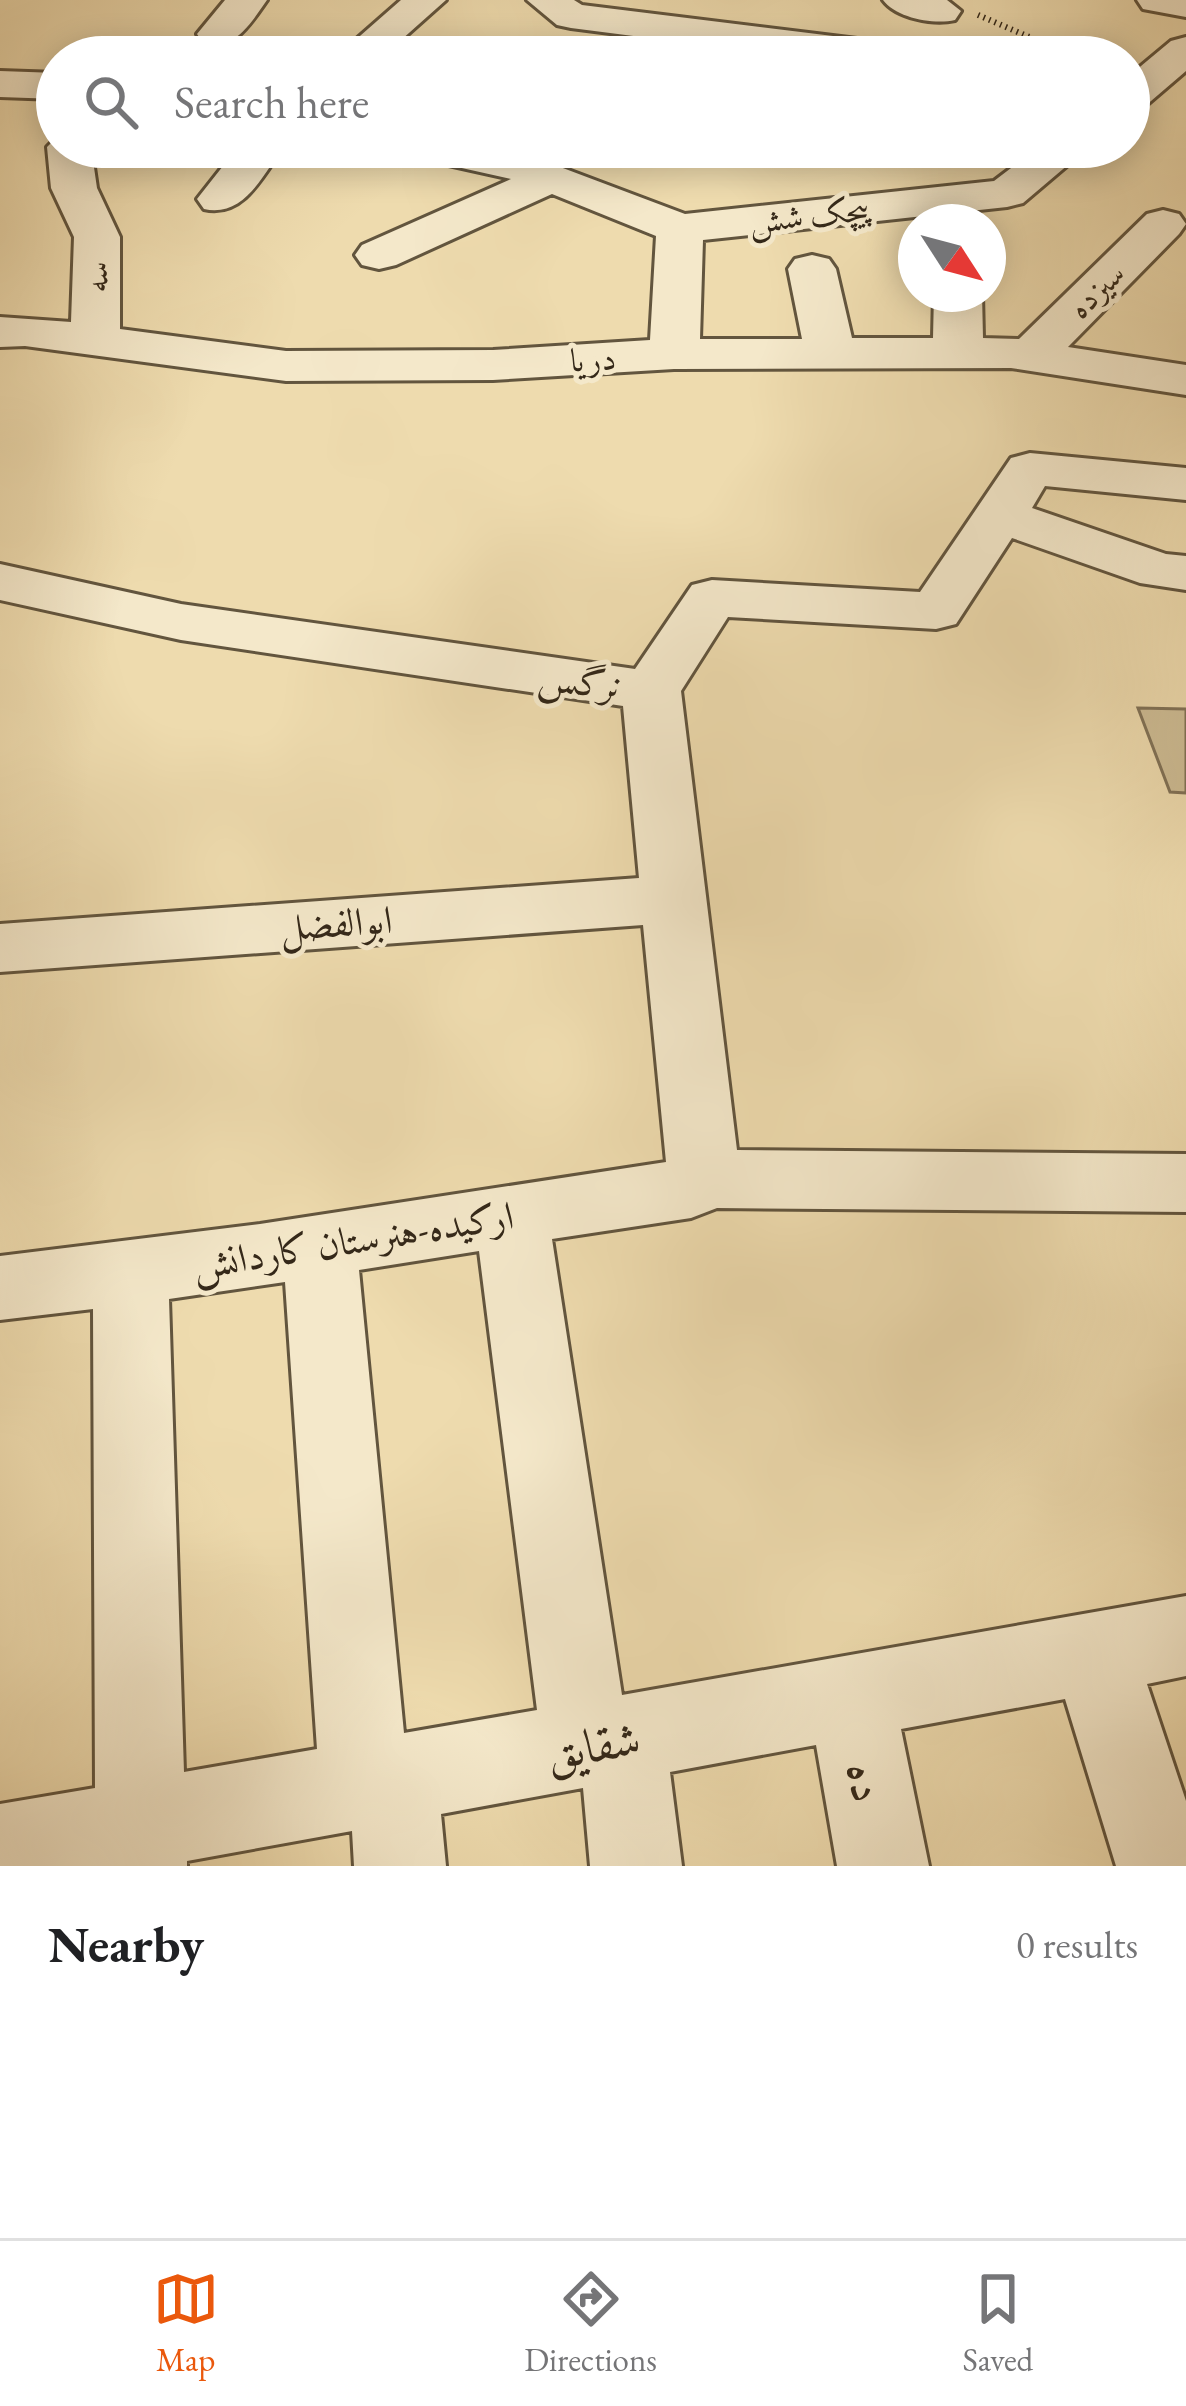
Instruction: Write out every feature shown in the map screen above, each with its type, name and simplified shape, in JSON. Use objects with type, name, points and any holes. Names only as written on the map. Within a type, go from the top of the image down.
[{"type":"street","points":[[218,34],[247,0]]},
{"type":"street","points":[[382,36],[426,0]]},
{"type":"street","points":[[547,0],[571,16],[731,36]]},
{"type":"street","points":[[1157,0],[1186,5]]},
{"type":"street","points":[[1150,80],[1186,50]]},
{"type":"street","points":[[0,84],[36,85]]},
{"type":"street","name":"سه","points":[[72,168],[74,188],[97,237],[95,340]]},
{"type":"street","points":[[220,199],[244,168]]},
{"type":"street","points":[[510,168],[551,178],[680,229],[674,354]]},
{"type":"street","name":"پیچک شش","points":[[976,204],[1007,194],[1040,168]]},
{"type":"street","points":[[379,254],[551,178]]},
{"type":"street","name":"پیچک شش","points":[[680,229],[898,214]]},
{"type":"street","name":"سیزده","points":[[1030,356],[1163,224]]},
{"type":"street","points":[[812,268],[830,354]]},
{"type":"street","points":[[958,312],[958,353]]},
{"type":"street","name":"دریا","points":[[0,332],[286,366],[493,365],[674,354],[958,353],[1030,356],[1186,380]]},
{"type":"street","name":"نرگس","points":[[0,582],[182,622],[651,692],[712,598],[936,611],[1030,469],[1186,484]]},
{"type":"street","points":[[1000,515],[1160,571],[1186,573]]},
{"type":"street","points":[[651,692],[704,1179]]},
{"type":"street","name":"ابوالفضل","points":[[0,948],[671,899]]},
{"type":"street","name":"ارکیده-هنرستان کاردانش","points":[[0,1288],[320,1249],[691,1188],[704,1179],[1186,1183]]},
{"type":"street","points":[[511,1214],[604,1743],[636,1866]]},
{"type":"street","points":[[320,1249],[386,1811]]},
{"type":"street","points":[[131,1274],[141,1844]]},
{"type":"street","name":"شقایق","points":[[0,1850],[141,1844],[386,1811],[604,1743],[1186,1636]]},
{"type":"street","points":[[1093,1651],[1162,1866]]},
{"type":"street","name":"ده","points":[[852,1699],[883,1866]]},
{"type":"path","points":[[922,5],[978,15],[1027,36]]},
{"type":"shaded area","points":[[1138,708],[1186,709],[1186,793],[1170,792]]}]
